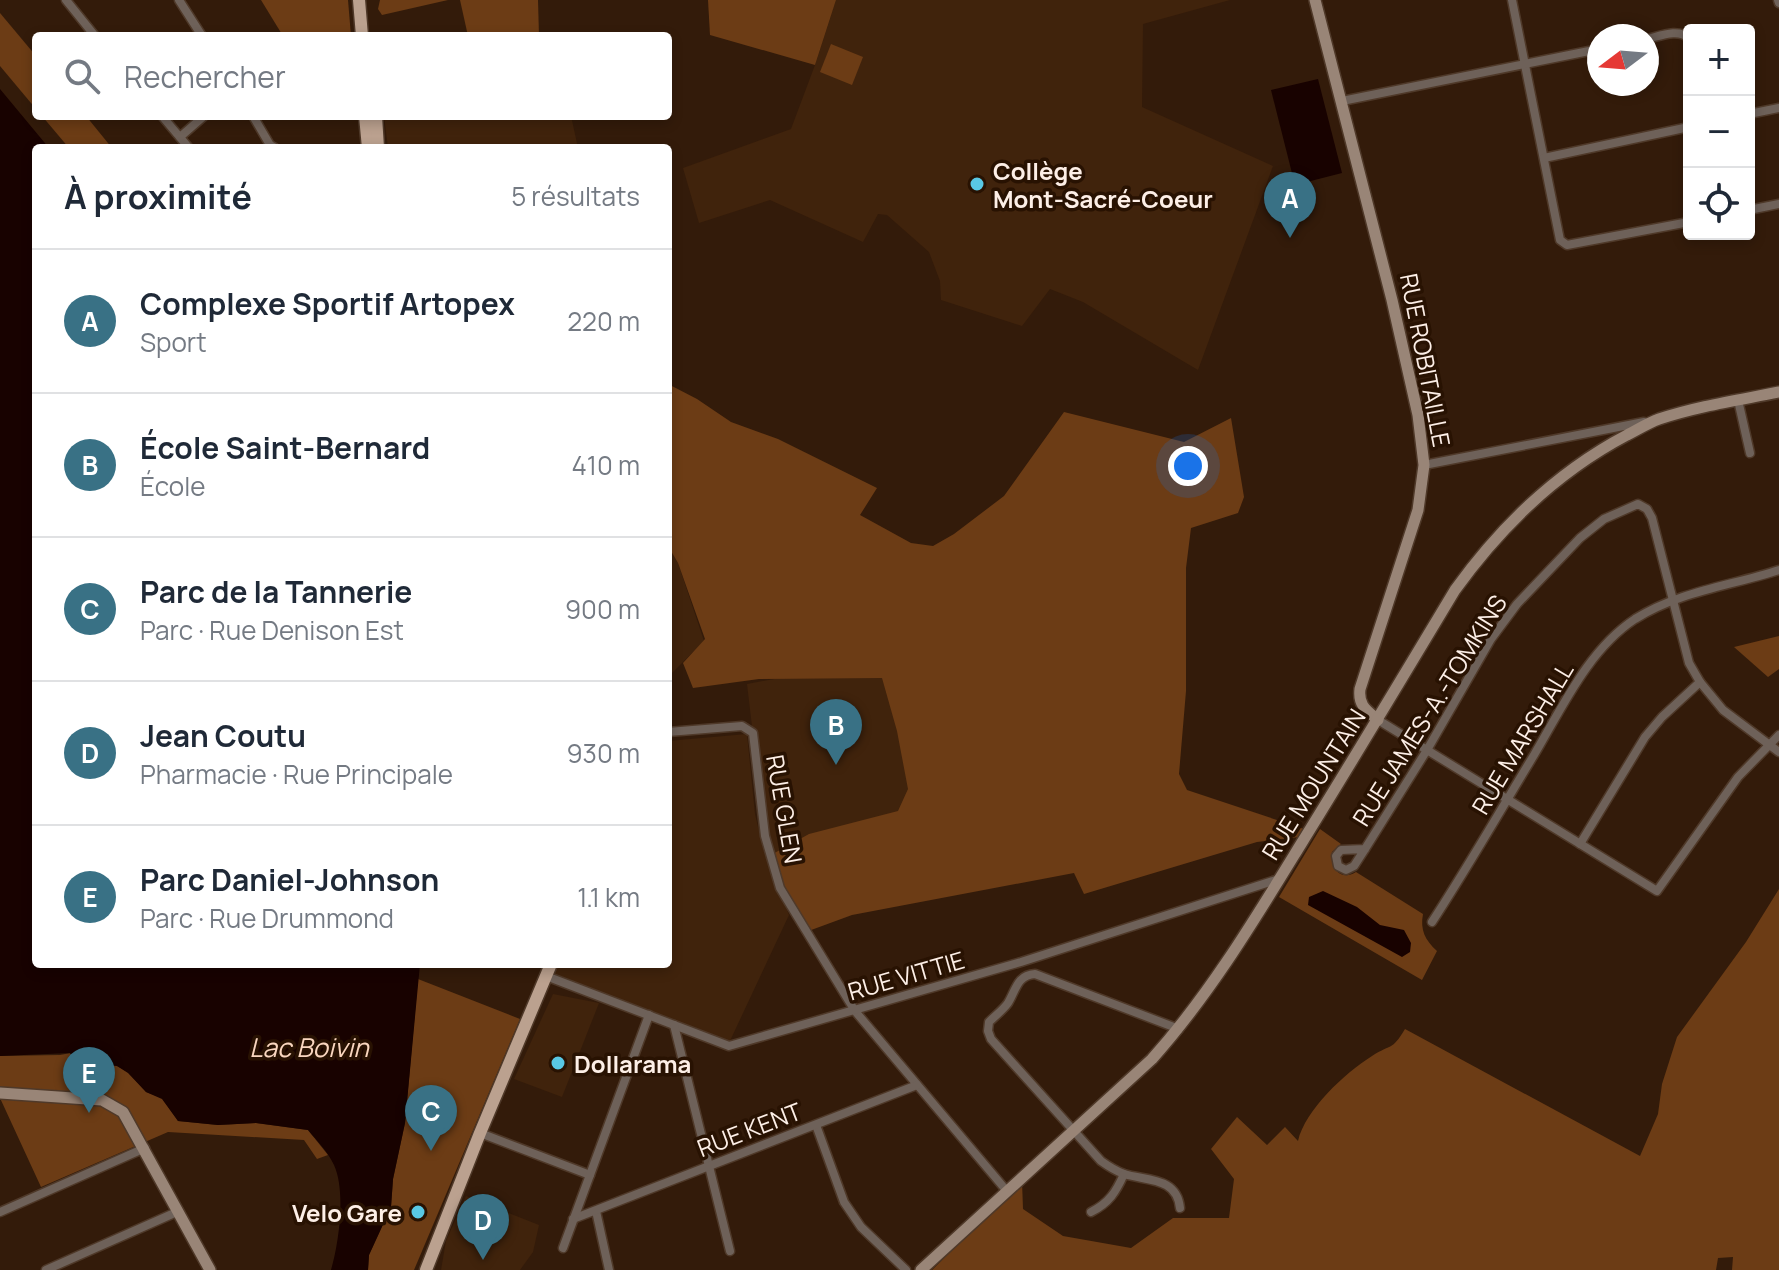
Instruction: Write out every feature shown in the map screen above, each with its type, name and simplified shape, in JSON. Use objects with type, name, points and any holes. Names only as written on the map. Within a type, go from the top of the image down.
[{"type":"main road","points":[[359,0],[363,32]]},
{"type":"main road","points":[[361,18],[370,0]]},
{"type":"main road","points":[[365,120],[368,144]]},
{"type":"main road","points":[[376,120],[378,144]]},
{"type":"main road","points":[[428,1270],[480,1133],[549,970]]},
{"type":"street","points":[[66,0],[92,32]]},
{"type":"street","points":[[179,0],[199,32]]},
{"type":"street","name":"RUE ROBITAILLE","points":[[1315,0],[1392,300],[1418,415],[1424,465],[1418,510],[1360,689],[1359,700],[1363,708],[1378,720]]},
{"type":"street","points":[[1512,0],[1560,240],[1567,245],[1683,223]]},
{"type":"street","points":[[1659,37],[1683,33]]},
{"type":"street","points":[[1342,101],[1587,51]]},
{"type":"street","points":[[1755,113],[1779,108]]},
{"type":"street","points":[[165,120],[186,144]]},
{"type":"street","points":[[180,137],[199,120]]},
{"type":"street","points":[[255,120],[270,144]]},
{"type":"street","points":[[1544,158],[1683,128]]},
{"type":"street","points":[[1755,209],[1779,204]]},
{"type":"street","name":"RUE MOUNTAIN","points":[[921,1270],[1006,1190],[1075,1131],[1152,1059],[1179,1029],[1201,1001],[1280,879],[1455,590],[1507,526],[1555,481],[1605,446],[1656,420],[1779,392]]},
{"type":"street","points":[[1738,400],[1750,453]]},
{"type":"street","points":[[1424,465],[1656,420]]},
{"type":"street","name":"RUE JAMES-A.-TOMKINS","points":[[1365,849],[1491,639],[1517,604],[1580,538],[1604,519],[1638,504],[1647,509],[1652,518],[1671,600]]},
{"type":"street","name":"RUE MARSHALL","points":[[1432,922],[1477,854],[1580,677],[1610,639],[1635,619],[1671,600],[1779,570]]},
{"type":"street","points":[[1671,600],[1689,663],[1700,682],[1723,710],[1779,752]]},
{"type":"street","points":[[1580,844],[1645,737],[1700,682]]},
{"type":"street","points":[[1378,720],[1657,891],[1712,811],[1779,735]]},
{"type":"street","name":"RUE GLEN","points":[[672,732],[742,726],[753,733],[765,836],[780,888],[855,1011],[1006,1190]]},
{"type":"street","name":"RUE VITTIE","points":[[549,970],[649,1015],[729,1046],[1021,962],[1280,879]]},
{"type":"street","points":[[1179,1029],[1035,974],[1026,975],[1019,981],[1007,1005],[989,1022],[988,1031],[991,1039],[1101,1161],[1124,1174],[1166,1184],[1178,1197],[1180,1208]]},
{"type":"street","points":[[563,1248],[649,1015]]},
{"type":"street","points":[[674,1025],[730,1251]]},
{"type":"street","name":"RUE KENT","points":[[573,1219],[917,1085]]},
{"type":"street","points":[[0,1093],[102,1100],[123,1112],[210,1270]]},
{"type":"street","points":[[816,1125],[844,1202],[861,1227],[906,1270]]},
{"type":"street","points":[[480,1133],[590,1175]]},
{"type":"street","points":[[0,1212],[145,1148]]},
{"type":"street","points":[[1091,1212],[1108,1202],[1124,1174]]},
{"type":"street","points":[[46,1270],[179,1211]]},
{"type":"street","points":[[596,1211],[609,1270]]},
{"type":"shaded area","points":[[261,0],[348,0],[351,32],[281,32]]},
{"type":"shaded area","points":[[380,0],[448,0],[382,15],[378,9]]},
{"type":"shaded area","points":[[460,0],[538,0],[539,32],[467,32]]},
{"type":"shaded area","points":[[708,0],[836,0],[815,65],[710,35]]},
{"type":"shaded area","name":"Collège Mont-Sacré-Coeur","points":[[836,0],[1230,0],[1143,24],[1142,107],[1273,166],[1198,370],[1083,302],[1050,289],[1022,326],[941,300],[940,281],[929,252],[887,215],[878,214],[863,242],[770,200],[699,223],[683,168],[791,129]]},
{"type":"shaded area","points":[[0,13],[32,51],[32,104],[0,66]]},
{"type":"shaded area","points":[[831,44],[863,57],[852,85],[820,72]]},
{"type":"shaded area","points":[[45,120],[89,120],[109,144],[66,144]]},
{"type":"shaded area","points":[[384,120],[572,120],[577,144],[388,144]]},
{"type":"shaded area","points":[[672,386],[731,422],[778,439],[877,488],[860,515],[911,543],[933,546],[1004,496],[1064,412],[1184,442],[1231,418],[1244,497],[1238,513],[1191,528],[1186,568],[1186,691],[1179,774],[1187,790],[1304,829],[1299,837],[1257,842],[1084,894],[1074,873],[852,915],[803,933],[769,856],[809,834],[898,811],[908,789],[897,731],[882,678],[759,679],[693,688],[683,663],[705,639],[672,553]]},
{"type":"shaded area","points":[[672,553],[678,563],[704,641],[672,673]]},
{"type":"shaded area","points":[[1779,636],[1779,669],[1768,677],[1734,647]]},
{"type":"shaded area","points":[[892,657],[933,845],[780,888],[765,836],[747,684]]},
{"type":"shaded area","points":[[747,734],[755,814],[764,852],[789,915],[729,1043],[549,975],[552,968],[672,968],[672,741]]},
{"type":"shaded area","points":[[1320,829],[1341,844],[1332,852],[1337,871],[1345,875],[1356,872],[1423,914],[1424,934],[1437,951],[1422,980],[1279,897]]},
{"type":"shaded area","points":[[1779,889],[1779,1270],[1732,1270],[1733,1257],[1718,1258],[1716,1270],[932,1270],[1022,1181],[1023,1209],[1063,1236],[1131,1248],[1173,1218],[1229,1218],[1234,1179],[1211,1149],[1237,1117],[1267,1145],[1285,1127],[1298,1141],[1309,1117],[1328,1093],[1361,1063],[1394,1044],[1405,1029],[1640,1156],[1658,1114],[1662,1084],[1677,1037],[1746,942]]},
{"type":"shaded area","points":[[418,979],[520,1019],[414,1270],[368,1270],[369,1255],[391,1207],[393,1179],[405,1123]]},
{"type":"shaded area","points":[[553,994],[599,1003],[562,1097],[514,1079]]},
{"type":"shaded area","points":[[71,1053],[74,1060],[117,1066],[128,1072],[146,1092],[162,1098],[178,1121],[218,1125],[256,1123],[308,1130],[328,1155],[317,1159],[304,1140],[168,1132],[41,1187],[0,1098],[0,1056]]},
{"type":"shaded area","points":[[466,1196],[539,1225],[533,1252],[520,1270],[441,1270],[446,1241]]},
{"type":"water","points":[[1318,79],[1342,173],[1295,185],[1271,90]]},
{"type":"water","name":"Lac Boivin","points":[[0,89],[46,144],[32,144],[32,968],[420,968],[405,1123],[393,1179],[391,1207],[369,1255],[368,1270],[331,1270],[340,1217],[338,1176],[329,1156],[308,1130],[256,1123],[218,1125],[178,1121],[162,1099],[146,1092],[117,1066],[73,1060],[70,1053],[0,1056]]},
{"type":"water","points":[[1323,891],[1357,907],[1380,925],[1404,930],[1411,943],[1410,952],[1402,957],[1308,905],[1309,897]]},
{"type":"place","name":"Collège Mont-Sacré-Coeur","points":[[977,184]]},
{"type":"place","name":"Complexe Sportif Artopex","points":[[1290,238]]},
{"type":"place","name":"École Saint-Bernard","points":[[836,765]]},
{"type":"place","name":"Dollarama","points":[[558,1063]]},
{"type":"place","name":"Parc Daniel-Johnson","points":[[89,1113]]},
{"type":"place","name":"Parc de la Tannerie","points":[[431,1151]]},
{"type":"place","name":"Velo Gare","points":[[418,1212]]},
{"type":"place","name":"Jean Coutu","points":[[483,1260]]}]
